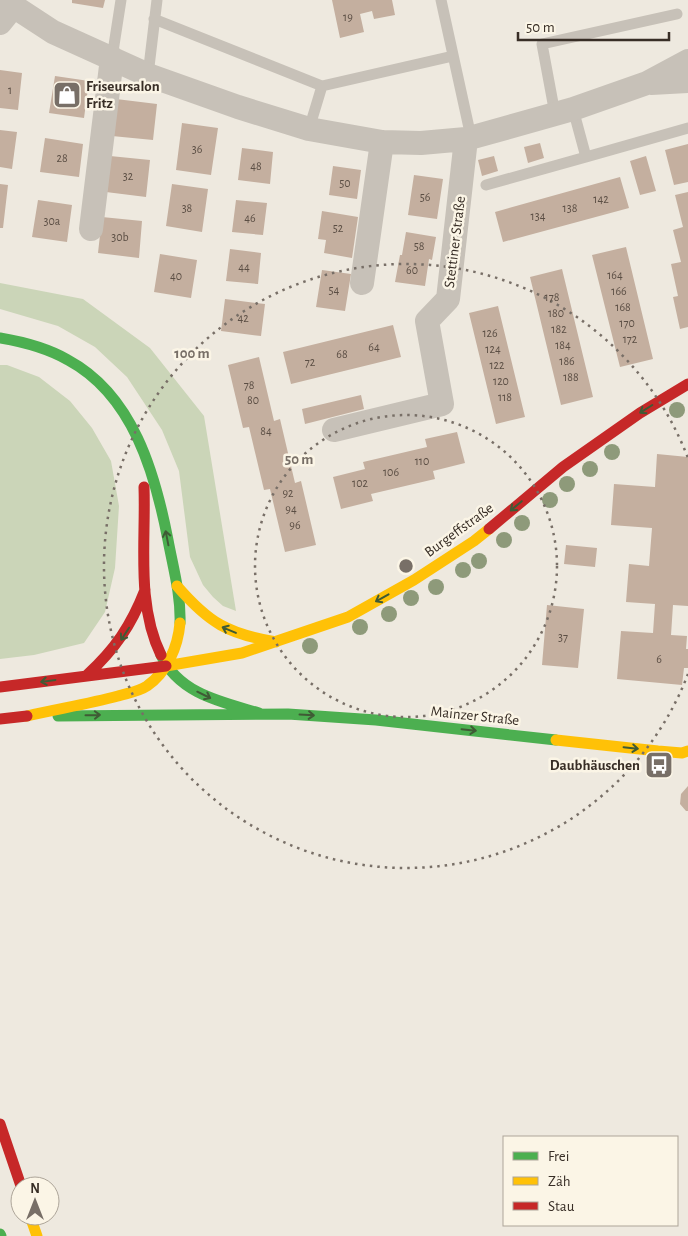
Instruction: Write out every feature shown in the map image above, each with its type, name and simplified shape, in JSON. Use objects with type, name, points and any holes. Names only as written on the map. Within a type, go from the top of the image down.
[{"type":"main road","points":[[0,338],[22,341],[44,348],[65,358],[103,386],[118,404],[140,445],[158,492],[177,586],[179,629],[175,648],[166,666],[144,688],[109,698],[27,716]]},
{"type":"main road","name":"Burgeffstraße","points":[[0,687],[166,666],[220,657],[276,642],[348,617],[414,580],[474,541],[563,468],[640,413],[688,384]]},
{"type":"main road","points":[[140,445],[145,493],[145,590],[156,646],[166,666],[180,681],[212,699],[259,713]]},
{"type":"main road","points":[[177,586],[196,608],[220,626],[247,638],[276,642]]},
{"type":"main road","points":[[87,675],[107,657],[123,637],[136,615],[145,590]]},
{"type":"main road","points":[[0,719],[27,716],[259,713]]},
{"type":"main road","name":"Mainzer Straße","points":[[259,713],[376,720],[658,751],[682,753],[688,751]]},
{"type":"main road","points":[[0,1124],[17,1176]]},
{"type":"street","points":[[6,10],[148,74],[238,107],[309,129],[382,142],[421,143],[469,138],[564,112],[647,83],[688,61]]},
{"type":"street","points":[[91,229],[112,58]]},
{"type":"street","points":[[647,83],[688,81]]},
{"type":"street","name":"Stettiner Straße","points":[[334,430],[442,404],[427,321],[448,298],[469,138]]},
{"type":"street","points":[[362,283],[382,142]]},
{"type":"lane","points":[[112,58],[121,0]]},
{"type":"lane","points":[[148,74],[157,0]]},
{"type":"lane","points":[[441,0],[469,138]]},
{"type":"lane","points":[[586,157],[564,112],[542,44],[677,14]]},
{"type":"lane","points":[[154,19],[322,86],[453,56]]},
{"type":"lane","points":[[309,129],[322,86]]},
{"type":"lane","points":[[486,185],[688,128]]},
{"type":"green space","points":[[0,283],[83,299],[150,348],[204,416],[236,611],[223,606],[203,585],[190,557],[179,471],[162,430],[127,377],[95,347],[58,326],[0,309]]},
{"type":"green space","points":[[0,365],[7,365],[39,377],[70,401],[92,428],[111,461],[119,506],[115,568],[105,612],[84,643],[34,655],[0,659]]},
{"type":"building","points":[[72,0],[105,0],[103,8],[72,3]]},
{"type":"building","points":[[332,0],[392,0],[395,15],[374,19],[372,11],[360,14],[364,32],[340,38]]},
{"type":"building","points":[[0,70],[22,73],[18,110],[0,108]]},
{"type":"building","points":[[55,76],[89,81],[84,118],[49,113]]},
{"type":"building","points":[[116,99],[157,104],[153,140],[112,136]]},
{"type":"building","points":[[182,123],[218,128],[211,175],[176,170]]},
{"type":"building","points":[[0,130],[17,132],[12,169],[0,167]]},
{"type":"building","points":[[45,138],[83,144],[79,177],[40,172]]},
{"type":"building","points":[[540,143],[544,158],[528,163],[524,147]]},
{"type":"building","points":[[688,144],[688,182],[674,185],[665,150]]},
{"type":"building","points":[[242,148],[273,152],[270,184],[238,180]]},
{"type":"building","points":[[110,156],[150,160],[146,197],[106,192]]},
{"type":"building","points":[[494,156],[498,171],[482,176],[478,160]]},
{"type":"building","points":[[646,156],[656,191],[640,195],[630,161]]},
{"type":"building","points":[[333,166],[361,170],[357,199],[329,195]]},
{"type":"building","points":[[414,175],[443,179],[437,219],[408,215]]},
{"type":"building","points":[[620,177],[629,208],[503,242],[495,212]]},
{"type":"building","points":[[0,184],[8,185],[3,228],[0,228]]},
{"type":"building","points":[[172,184],[208,189],[202,232],[166,226]]},
{"type":"building","points":[[688,192],[688,327],[680,329],[673,297],[678,296],[671,264],[681,262],[673,230],[683,227],[675,195]]},
{"type":"building","points":[[38,200],[72,205],[67,242],[32,237]]},
{"type":"building","points":[[236,200],[267,203],[263,235],[232,232]]},
{"type":"building","points":[[322,211],[358,217],[352,258],[324,253],[326,240],[318,239]]},
{"type":"building","points":[[102,217],[142,221],[139,258],[98,253]]},
{"type":"building","points":[[406,232],[436,237],[432,260],[429,259],[425,286],[395,282]]},
{"type":"building","points":[[626,247],[653,359],[620,367],[592,255]]},
{"type":"building","points":[[230,249],[261,253],[258,284],[226,281]]},
{"type":"building","points":[[160,254],[197,260],[191,298],[154,292]]},
{"type":"building","points":[[562,269],[593,397],[561,405],[530,277]]},
{"type":"building","points":[[322,270],[351,274],[345,311],[316,307]]},
{"type":"building","points":[[225,299],[265,304],[261,336],[221,331]]},
{"type":"building","points":[[498,306],[525,417],[496,424],[469,313]]},
{"type":"building","points":[[393,325],[401,357],[291,384],[283,352]]},
{"type":"building","points":[[259,357],[274,421],[280,419],[295,483],[301,481],[316,545],[285,552],[270,489],[264,490],[249,427],[243,428],[228,365]]},
{"type":"building","points":[[361,395],[364,409],[305,424],[302,409]]},
{"type":"building","points":[[457,432],[465,463],[433,471],[435,479],[371,494],[373,501],[341,509],[333,477],[365,469],[363,462],[427,447],[425,439]]},
{"type":"building","points":[[657,454],[688,457],[688,606],[673,605],[671,635],[687,636],[688,668],[684,668],[682,685],[617,679],[621,631],[653,633],[655,604],[626,602],[629,564],[649,566],[652,528],[611,525],[614,484],[655,487]]},
{"type":"building","points":[[566,545],[597,548],[595,567],[564,564]]},
{"type":"building","points":[[547,605],[584,609],[578,668],[542,665]]},
{"type":"building","points":[[688,786],[688,811],[686,811],[680,804],[681,794]]},
{"type":"traffic: fast","points":[[0,338],[35,346],[68,360],[90,375],[109,393],[125,415],[138,438],[148,463],[163,514],[176,581],[180,623]]},
{"type":"traffic: fast","points":[[161,655],[169,668],[190,688],[216,700],[259,713]]},
{"type":"traffic: fast","points":[[58,716],[288,714],[376,720],[556,740]]},
{"type":"traffic: slow","points":[[166,666],[242,653],[348,617],[414,580],[489,529]]},
{"type":"traffic: slow","points":[[177,586],[199,609],[220,625],[245,635],[276,642]]},
{"type":"traffic: slow","points":[[27,716],[107,699],[144,688],[166,666],[177,641],[180,623]]},
{"type":"traffic: slow","points":[[556,740],[658,751],[682,753],[688,751]]},
{"type":"traffic: slow","points":[[34,1226],[37,1236]]},
{"type":"traffic: jam","points":[[489,529],[563,467],[640,413],[688,384]]},
{"type":"traffic: jam","points":[[144,487],[145,594],[153,635],[161,655]]},
{"type":"traffic: jam","points":[[87,675],[106,656],[128,626],[145,590]]},
{"type":"traffic: jam","points":[[0,687],[166,666]]},
{"type":"traffic: jam","points":[[0,719],[27,716]]},
{"type":"traffic: jam","points":[[0,1124],[18,1176]]},
{"type":"place","name":"Friseursalon Fritz","points":[[67,95]]},
{"type":"place","name":"Daubhäuschen","points":[[659,765]]}]
